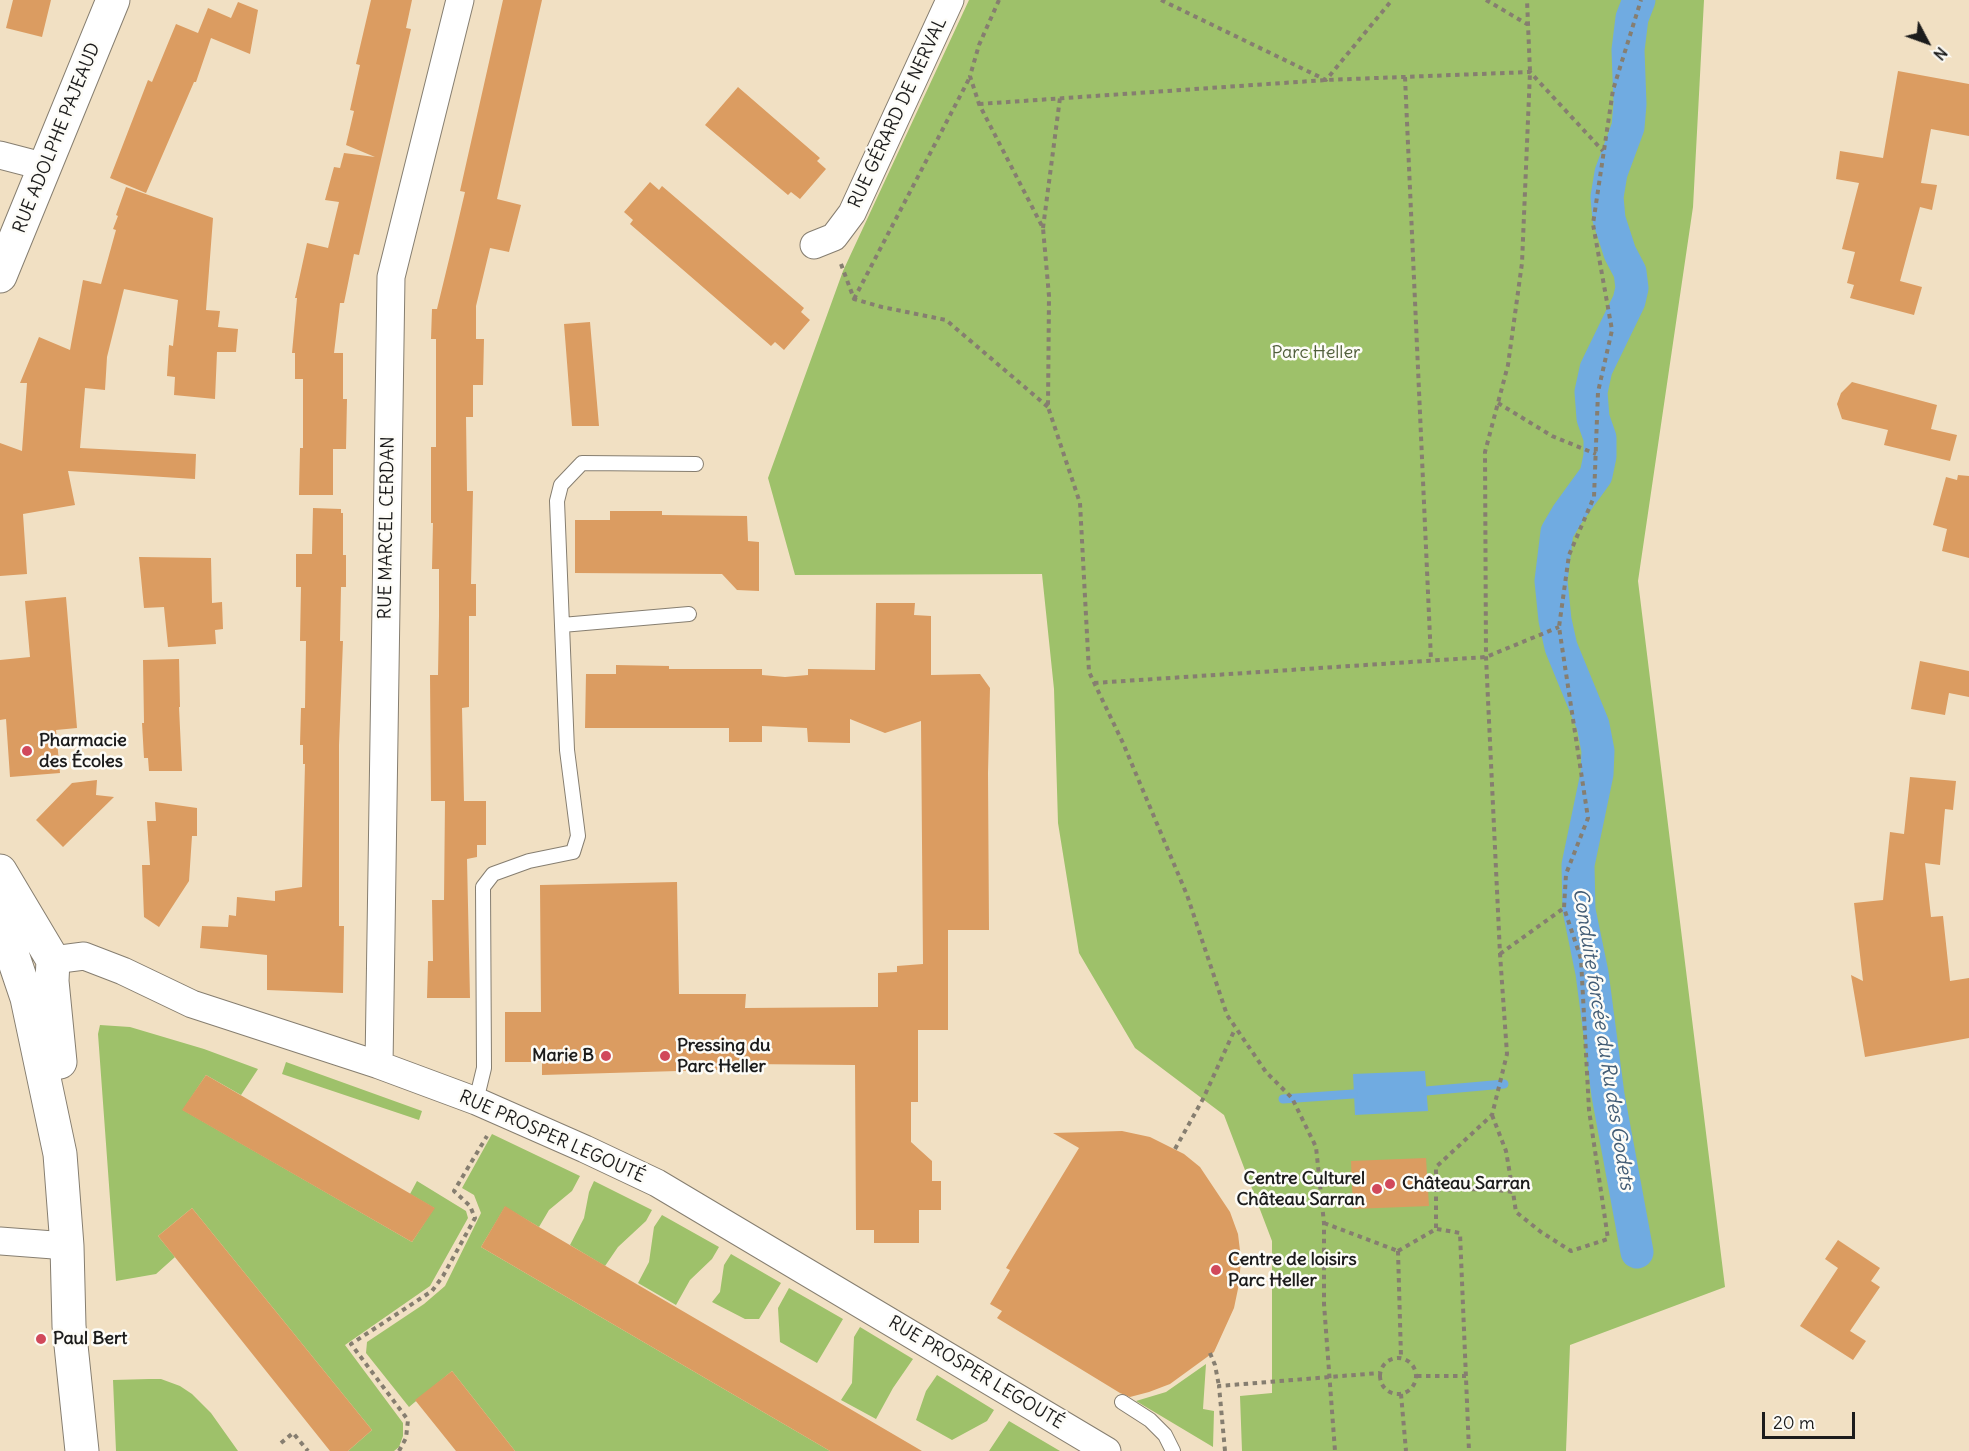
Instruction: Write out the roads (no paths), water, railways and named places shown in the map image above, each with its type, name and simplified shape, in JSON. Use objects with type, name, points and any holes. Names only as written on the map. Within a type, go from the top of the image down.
[{"type":"main road","name":"RUE ADOLPHE PAJEAUD","points":[[0,276],[113,0]]},
{"type":"main road","points":[[0,871],[53,960],[52,981],[64,1106],[60,1154]]},
{"type":"main road","points":[[0,918],[25,992],[60,1154],[67,1246],[69,1326],[82,1451]]},
{"type":"main road","points":[[25,992],[53,960]]},
{"type":"street","name":"RUE MARCEL CERDAN","points":[[379,1065],[391,277],[460,0]]},
{"type":"street","name":"RUE GÉRARD DE NERVAL","points":[[824,241],[852,213],[950,0]]},
{"type":"street","points":[[0,155],[46,167]]},
{"type":"street","name":"RUE PROSPER LEGOUTÉ","points":[[53,960],[84,956],[123,971],[192,1004],[379,1065],[476,1101],[657,1183],[1107,1451]]},
{"type":"street","points":[[0,1242],[67,1246]]},
{"type":"lane","points":[[476,1101],[484,1068],[483,887],[493,874],[529,861],[573,852],[578,836],[567,750],[557,501],[561,485],[582,463],[696,464]]},
{"type":"lane","points":[[562,625],[689,614]]},
{"type":"lane","points":[[1122,1402],[1150,1420],[1165,1435],[1173,1451]]},
{"type":"water","points":[[1425,1071],[1428,1111],[1355,1115],[1353,1074]]},
{"type":"waterway","name":"Conduite forcée du Ru des Godets","points":[[1637,1252],[1608,1095],[1592,973],[1579,910],[1578,865],[1597,774],[1598,751],[1593,725],[1561,647],[1555,620],[1551,581],[1557,532],[1596,475],[1600,456],[1600,438],[1593,418],[1591,392],[1596,369],[1629,301],[1632,288],[1630,272],[1620,253],[1609,219],[1607,197],[1611,173],[1628,127],[1630,104],[1628,50],[1632,18],[1639,0]]},
{"type":"waterway","points":[[1426,1091],[1504,1084]]},
{"type":"waterway","points":[[1283,1099],[1353,1094]]},
{"type":"place","name":"Pharmacie des Écoles","points":[[27,751]]},
{"type":"place","name":"Marie B","points":[[606,1056]]},
{"type":"place","name":"Pressing du Parc Heller","points":[[665,1056]]},
{"type":"place","name":"Château Sarran","points":[[1390,1184]]},
{"type":"place","name":"Centre Culturel Château Sarran","points":[[1377,1189]]},
{"type":"place","name":"Centre de loisirs Parc Heller","points":[[1216,1270]]},
{"type":"place","name":"Paul Bert","points":[[41,1339]]},
{"type":"park label","name":"Parc Heller","points":[[1316,353]]}]
